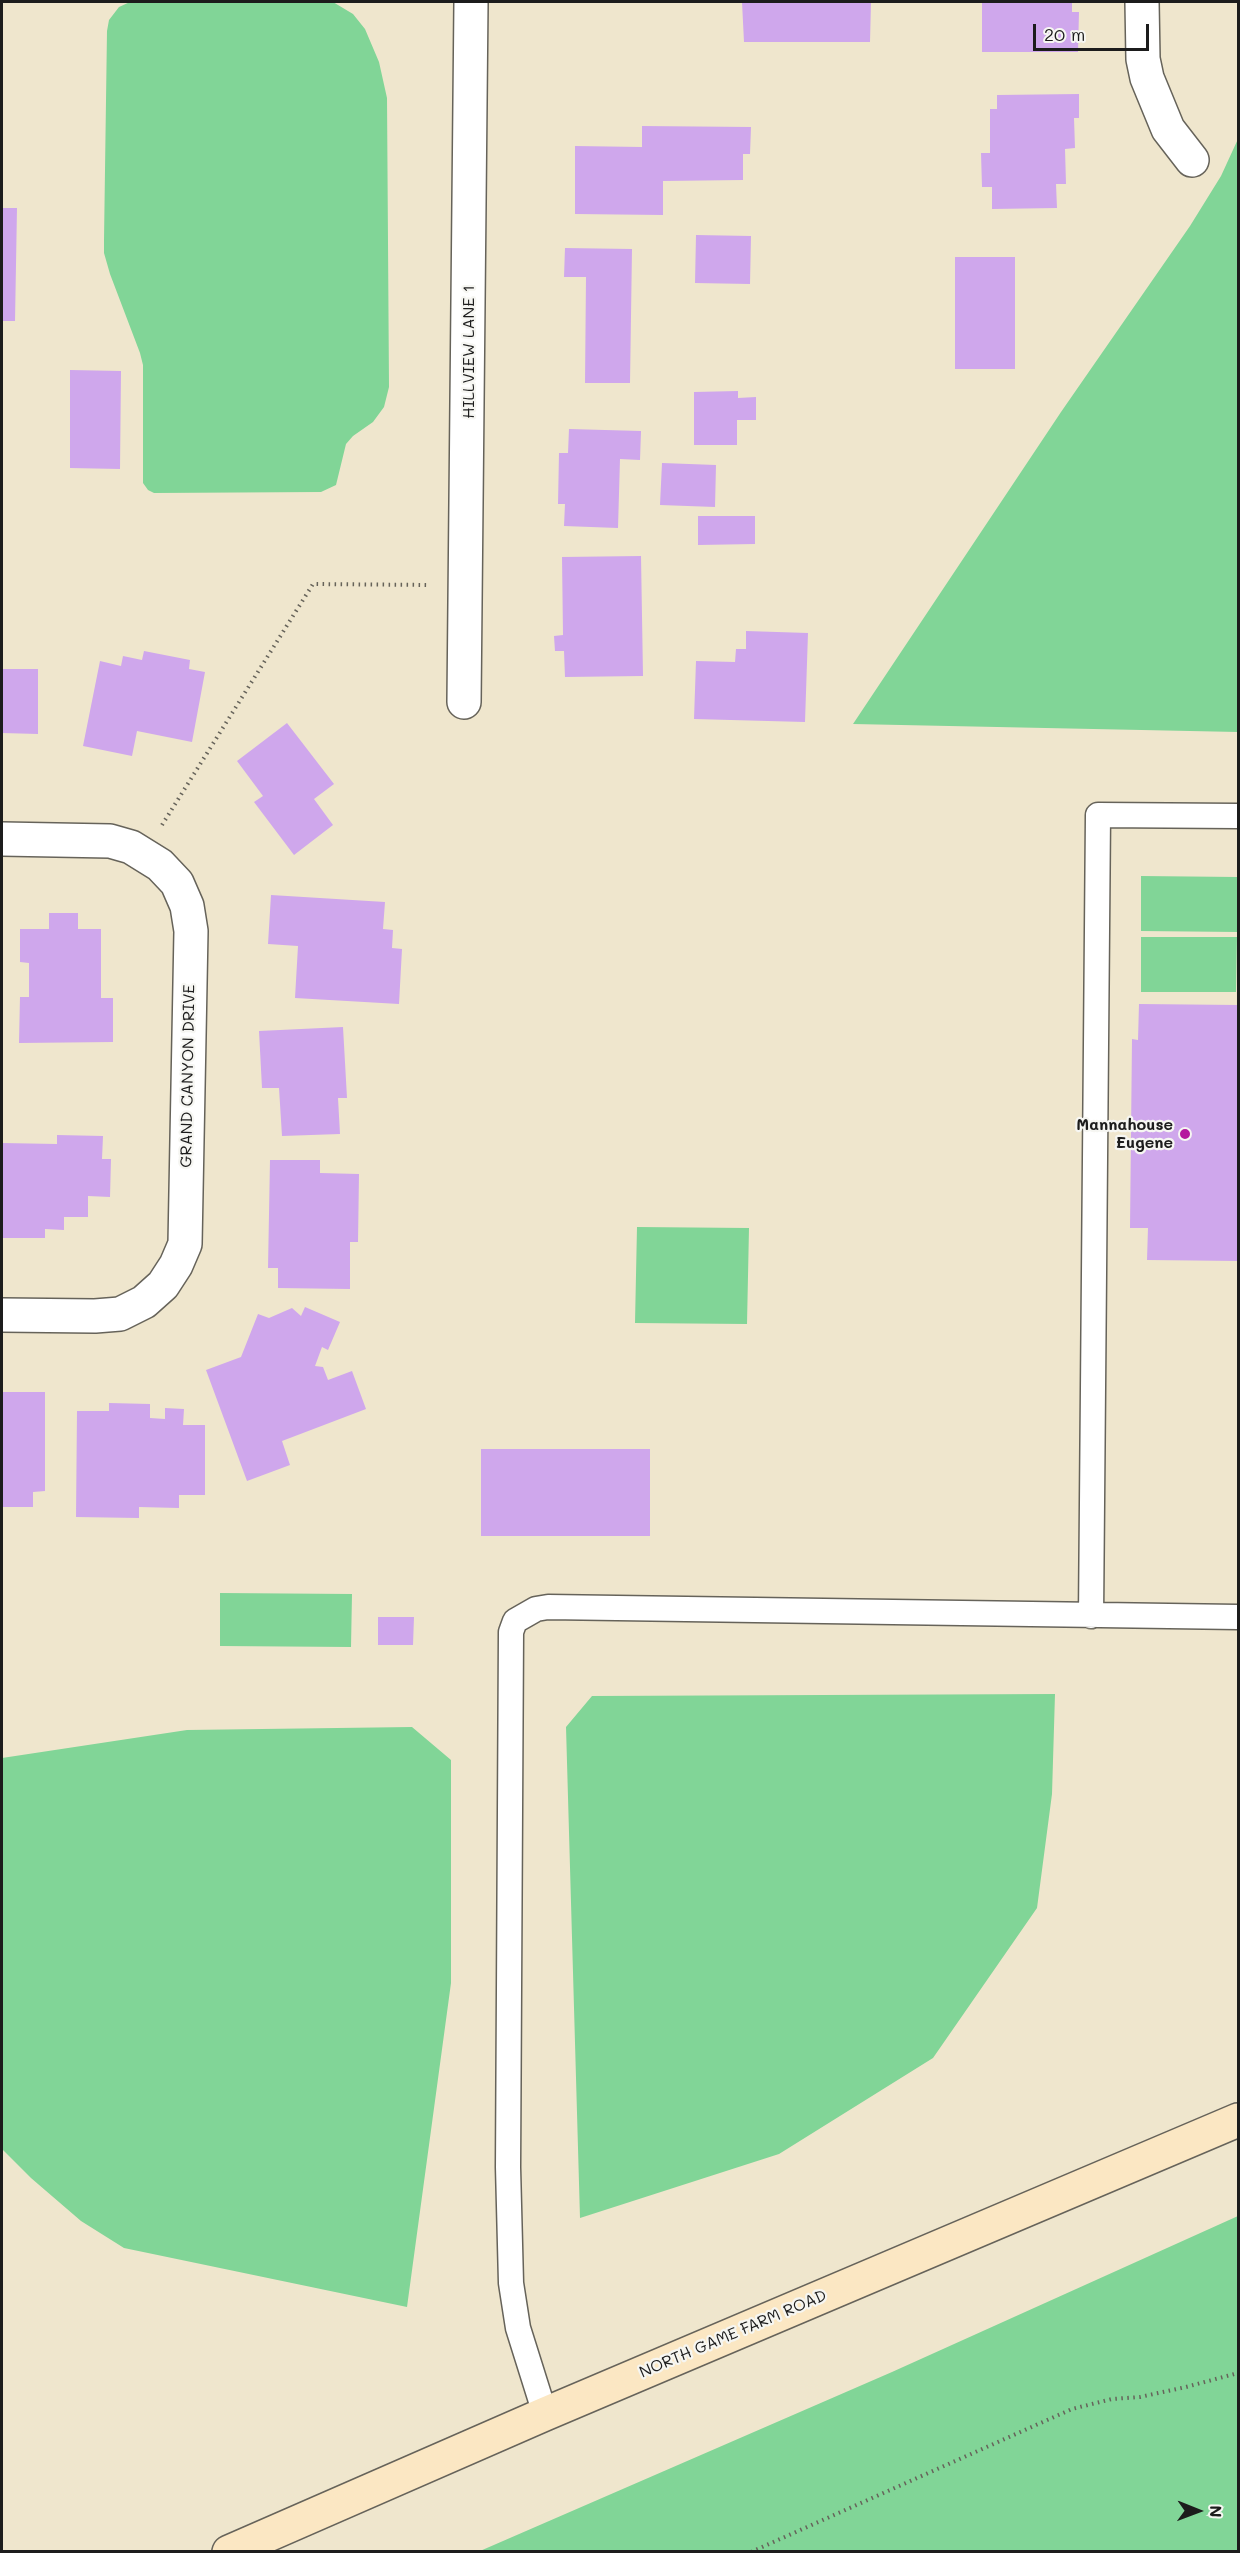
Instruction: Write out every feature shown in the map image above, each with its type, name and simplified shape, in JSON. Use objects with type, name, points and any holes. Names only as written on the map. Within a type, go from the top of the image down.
[{"type":"main road","name":"NORTH GAME FARM ROAD","points":[[229,2552],[545,2414],[1239,2120]]},
{"type":"street","name":"HILLVIEW LANE 1","points":[[464,702],[471,2]]},
{"type":"street","points":[[1142,2],[1143,58],[1147,78],[1168,129],[1192,160]]},
{"type":"street","name":"GRAND CANYON DRIVE","points":[[2,839],[110,841],[144,853],[160,865],[177,883],[187,906],[191,931],[184,1244],[176,1265],[163,1285],[144,1302],[120,1314],[2,1315]]},
{"type":"lane","points":[[1091,1616],[1098,815],[1239,816]]},
{"type":"lane","points":[[545,2414],[518,2328],[512,2283],[508,2167],[511,1632],[515,1621],[536,1609],[548,1607],[1239,1617]]},
{"type":"path","points":[[144,853],[313,584],[466,585]]},
{"type":"path","points":[[752,2552],[1072,2409],[1112,2399],[1140,2397],[1239,2373]]},
{"type":"green space","points":[[130,2],[333,2],[353,14],[365,29],[379,62],[387,98],[389,387],[384,407],[373,422],[346,444],[336,485],[321,492],[154,493],[148,490],[143,483],[143,365],[104,253],[107,31],[109,20],[119,7]]},
{"type":"green space","points":[[1238,139],[1238,732],[853,724],[1061,412],[1190,226],[1221,176]]},
{"type":"green space","points":[[1141,876],[1237,877],[1237,932],[1141,931]]},
{"type":"green space","points":[[1141,937],[1237,937],[1236,992],[1141,992]]},
{"type":"green space","points":[[637,1227],[749,1228],[747,1324],[635,1323]]},
{"type":"green space","points":[[220,1593],[352,1594],[351,1647],[220,1646]]},
{"type":"green space","points":[[1055,1694],[1052,1794],[1037,1908],[933,2058],[779,2154],[580,2218],[566,1727],[592,1696]]},
{"type":"green space","points":[[412,1727],[451,1760],[451,1983],[407,2307],[124,2248],[81,2221],[31,2178],[2,2149],[2,1758],[187,1730]]},
{"type":"green space","points":[[1238,2216],[1238,2551],[480,2551],[892,2372]]},
{"type":"building","points":[[742,2],[871,2],[870,42],[744,42]]},
{"type":"building","points":[[982,2],[1072,2],[1072,12],[1079,12],[1078,52],[982,52]]},
{"type":"building","points":[[1079,94],[1079,118],[1074,118],[1075,148],[1065,149],[1066,184],[1056,184],[1057,208],[992,209],[992,187],[982,187],[981,153],[990,153],[990,109],[997,109],[997,95]]},
{"type":"building","points":[[642,126],[751,127],[750,154],[743,154],[743,180],[663,181],[663,215],[575,214],[575,146],[642,147]]},
{"type":"building","points":[[2,208],[17,208],[15,321],[2,321]]},
{"type":"building","points":[[696,235],[751,236],[750,284],[695,283]]},
{"type":"building","points":[[565,248],[632,249],[630,383],[585,383],[586,277],[564,277]]},
{"type":"building","points":[[955,257],[1015,257],[1015,369],[955,369]]},
{"type":"building","points":[[70,370],[121,371],[120,469],[70,468]]},
{"type":"building","points":[[738,391],[738,398],[756,397],[756,420],[737,420],[737,445],[694,445],[694,392]]},
{"type":"building","points":[[569,429],[641,431],[640,460],[620,459],[618,528],[564,526],[565,504],[558,504],[559,453],[568,453]]},
{"type":"building","points":[[662,463],[716,465],[715,507],[660,505]]},
{"type":"building","points":[[698,516],[755,516],[755,544],[698,545]]},
{"type":"building","points":[[641,556],[643,676],[565,677],[564,651],[555,651],[554,636],[563,635],[562,557]]},
{"type":"building","points":[[746,631],[808,633],[805,722],[694,719],[696,661],[735,662],[736,649],[746,649]]},
{"type":"building","points":[[144,651],[190,660],[189,669],[205,672],[192,742],[137,731],[132,756],[83,746],[100,661],[121,666],[123,656],[142,660]]},
{"type":"building","points":[[2,669],[38,669],[38,734],[2,733]]},
{"type":"building","points":[[287,723],[334,784],[314,799],[333,825],[294,855],[254,802],[263,796],[237,761]]},
{"type":"building","points":[[271,895],[385,902],[383,929],[393,930],[392,948],[402,949],[399,1004],[295,998],[298,946],[268,944]]},
{"type":"building","points":[[49,913],[78,913],[78,929],[101,929],[101,998],[113,998],[113,1042],[19,1043],[20,997],[29,997],[29,963],[20,962],[20,929],[49,929]]},
{"type":"building","name":"Mannahouse Eugene","points":[[1139,1004],[1238,1005],[1238,1261],[1147,1260],[1148,1228],[1130,1228],[1132,1039],[1138,1040]]},
{"type":"building","points":[[343,1027],[347,1098],[338,1098],[340,1134],[282,1136],[279,1088],[262,1088],[259,1031]]},
{"type":"building","points":[[57,1135],[103,1136],[102,1159],[111,1159],[110,1197],[88,1196],[88,1217],[64,1217],[64,1230],[45,1229],[45,1238],[2,1238],[2,1143],[57,1144]]},
{"type":"building","points":[[270,1160],[320,1160],[320,1173],[359,1174],[358,1242],[350,1242],[350,1289],[278,1288],[278,1268],[268,1268]]},
{"type":"building","points":[[305,1307],[340,1322],[328,1350],[322,1347],[315,1366],[323,1367],[328,1380],[352,1371],[366,1409],[282,1441],[290,1465],[247,1481],[206,1370],[241,1357],[258,1314],[269,1318],[292,1308],[301,1316]]},
{"type":"building","points":[[2,1392],[45,1392],[45,1491],[33,1492],[33,1507],[2,1507]]},
{"type":"building","points":[[109,1403],[150,1404],[150,1418],[165,1419],[165,1408],[184,1409],[183,1425],[205,1425],[205,1495],[179,1495],[179,1508],[139,1507],[139,1518],[76,1517],[77,1411],[109,1411]]},
{"type":"building","points":[[481,1449],[650,1449],[650,1536],[481,1536]]},
{"type":"building","points":[[378,1617],[414,1617],[413,1645],[378,1645]]},
{"type":"place","name":"Mannahouse Eugene","points":[[1185,1134]]}]
